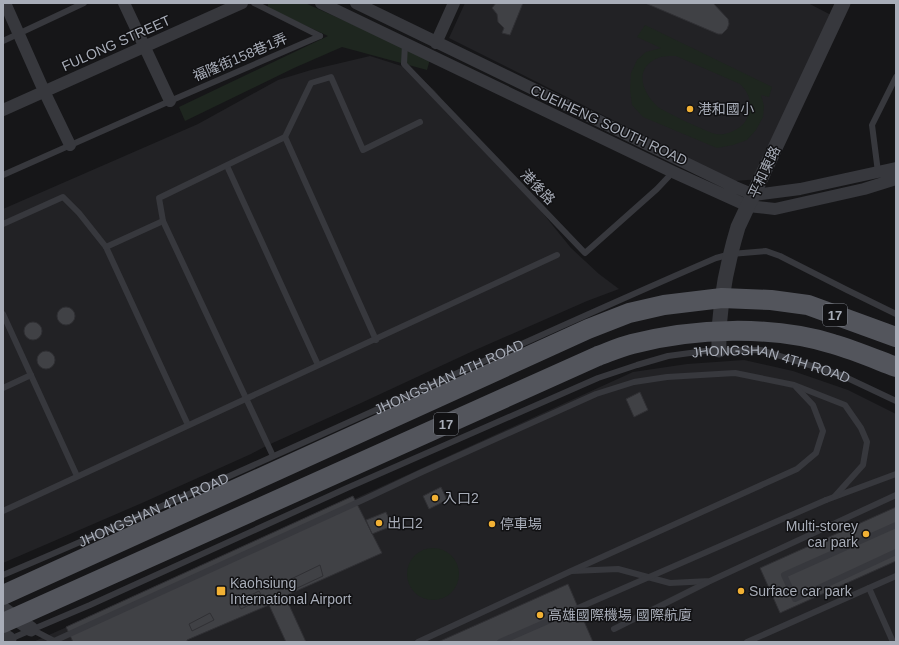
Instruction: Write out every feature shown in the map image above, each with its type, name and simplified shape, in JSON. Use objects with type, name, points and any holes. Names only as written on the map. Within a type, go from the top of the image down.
[{"type":"main road","name":"JHONGSHAN 4TH ROAD","points":[[3,595],[588,329],[629,313],[664,305],[722,298],[772,300],[808,305],[896,337]]},
{"type":"main road","name":"JHONGSHAN 4TH ROAD","points":[[6,628],[598,356],[631,344],[666,336],[718,330],[796,335],[833,343],[896,367]]},
{"type":"street","points":[[5,3],[70,146]]},
{"type":"street","points":[[124,3],[170,101]]},
{"type":"street","name":"FULONG STREET","points":[[3,110],[242,3]]},
{"type":"street","name":"CUEIHENG SOUTH ROAD","points":[[321,3],[673,172],[775,209],[896,179]]},
{"type":"street","points":[[344,14],[349,3]]},
{"type":"street","name":"CUEIHENG SOUTH ROAD","points":[[356,3],[735,187],[751,201]]},
{"type":"street","points":[[436,43],[454,3]]},
{"type":"street","name":"平和東路","points":[[719,350],[718,330],[722,298],[738,227],[844,3]]},
{"type":"street","points":[[751,201],[896,168]]},
{"type":"street","points":[[6,628],[31,629]]},
{"type":"lane","points":[[3,41],[84,3]]},
{"type":"lane","name":"福隆街158巷1弄","points":[[3,175],[320,36],[254,3]]},
{"type":"lane","name":"港後路","points":[[405,44],[404,64],[585,253],[657,189],[673,172]]},
{"type":"lane","points":[[273,456],[163,221],[159,198],[285,137],[311,83],[331,77],[363,150],[420,122]]},
{"type":"lane","points":[[878,172],[872,125],[896,77]]},
{"type":"lane","points":[[285,137],[376,340]]},
{"type":"lane","points":[[227,166],[318,366]]},
{"type":"lane","points":[[3,224],[64,197],[79,213],[106,247],[188,425]]},
{"type":"lane","points":[[106,247],[163,221]]},
{"type":"lane","name":"JHONGSHAN 4TH ROAD","points":[[3,575],[716,258],[731,254],[766,251],[780,256],[896,314]]},
{"type":"lane","points":[[3,511],[246,398],[376,340],[557,255]]},
{"type":"lane","points":[[3,314],[77,476]]},
{"type":"lane","name":"JHONGSHAN 4TH ROAD","points":[[6,628],[31,629],[90,605],[347,488],[598,378],[668,356],[719,350],[761,350],[840,375],[896,401]]},
{"type":"lane","points":[[31,629],[53,642],[422,472],[596,394],[634,382],[667,377],[736,372],[794,385],[845,405],[861,428],[867,442],[863,465],[834,496]]},
{"type":"lane","points":[[3,388],[31,375]]},
{"type":"lane","points":[[418,642],[797,469],[816,453],[823,431],[813,405],[794,385]]},
{"type":"lane","points":[[500,642],[834,496],[896,474]]},
{"type":"lane","points":[[614,629],[710,581],[896,495]]},
{"type":"lane","points":[[896,525],[784,575],[795,599],[896,552]]},
{"type":"lane","points":[[569,572],[618,569],[670,582],[710,581]]},
{"type":"lane","points":[[747,642],[896,576]]},
{"type":"lane","points":[[869,588],[893,642]]},
{"type":"shaded area","points":[[268,3],[305,3],[430,59],[427,70],[342,47],[294,68],[185,121],[179,107],[328,36],[268,8]]},
{"type":"shaded area","name":"港和國小","points":[[465,3],[808,3],[831,15],[761,179],[734,181],[449,38]]},
{"type":"shaded area","points":[[645,25],[772,87],[769,97],[761,95],[764,106],[763,117],[756,130],[747,140],[733,145],[717,148],[643,117],[632,105],[630,90],[631,73],[637,60],[646,52],[661,48],[637,37]],"holes":[[[665,56],[676,56],[740,84],[746,91],[749,98],[750,107],[748,116],[743,124],[735,130],[726,134],[716,134],[686,122],[658,107],[652,101],[644,88],[643,74],[645,68],[650,62]]]},
{"type":"shaded area","points":[[370,56],[411,69],[435,91],[477,144],[528,195],[571,248],[599,274],[619,289],[587,301],[473,351],[251,454],[3,563],[3,209],[198,124],[278,80],[311,70]]},
{"type":"shaded area","name":"Kaohsiung International Airport","points":[[744,360],[793,371],[848,390],[896,414],[896,642],[33,642],[282,532],[633,372],[687,364]]},
{"type":"shaded area","points":[[428,548],[438,548],[447,552],[455,560],[459,569],[459,579],[455,588],[447,596],[438,600],[428,600],[419,596],[411,588],[407,579],[407,569],[411,560],[419,552]]},
{"type":"building","points":[[496,3],[523,3],[510,35],[502,33],[504,28],[498,22],[497,14],[492,8]]},
{"type":"building","points":[[645,3],[713,3],[728,19],[729,24],[727,29],[722,34],[718,34]]},
{"type":"building","points":[[66,307],[72,310],[75,316],[72,322],[66,325],[60,322],[57,316],[60,310]]},
{"type":"building","points":[[33,322],[39,325],[42,331],[39,337],[33,340],[27,337],[24,331],[27,325]]},
{"type":"building","points":[[46,351],[52,354],[55,360],[52,366],[46,369],[40,366],[37,360],[40,354]]},
{"type":"building","points":[[640,392],[648,410],[634,417],[626,399]]},
{"type":"building","name":"入口2","points":[[441,487],[447,500],[429,509],[423,496]]},
{"type":"building","points":[[353,496],[382,553],[285,596],[306,642],[286,642],[269,605],[187,640],[187,642],[73,642],[66,627]]},
{"type":"building","name":"Multi-storey car park","points":[[896,507],[896,561],[780,613],[760,568]]},
{"type":"building","name":"出口2","points":[[386,512],[392,526],[372,534],[366,520]]},
{"type":"building","points":[[320,565],[323,576],[293,590],[289,580]]},
{"type":"building","name":"高雄國際機場 國際航廈","points":[[568,584],[593,642],[438,642]]},
{"type":"building","points":[[259,591],[263,598],[241,609],[237,602]]},
{"type":"building","points":[[210,613],[214,620],[192,631],[189,624]]},
{"type":"place","name":"港和國小","points":[[690,109]]},
{"type":"place","name":"入口2","points":[[435,498]]},
{"type":"place","name":"出口2","points":[[379,523]]},
{"type":"place","name":"停車場","points":[[492,524]]},
{"type":"place","name":"Multi-storey car park","points":[[866,534]]},
{"type":"place","name":"Kaohsiung International Airport","points":[[221,591]]},
{"type":"place","name":"Surface car park","points":[[741,591]]},
{"type":"place","name":"高雄國際機場 國際航廈","points":[[540,615]]}]
